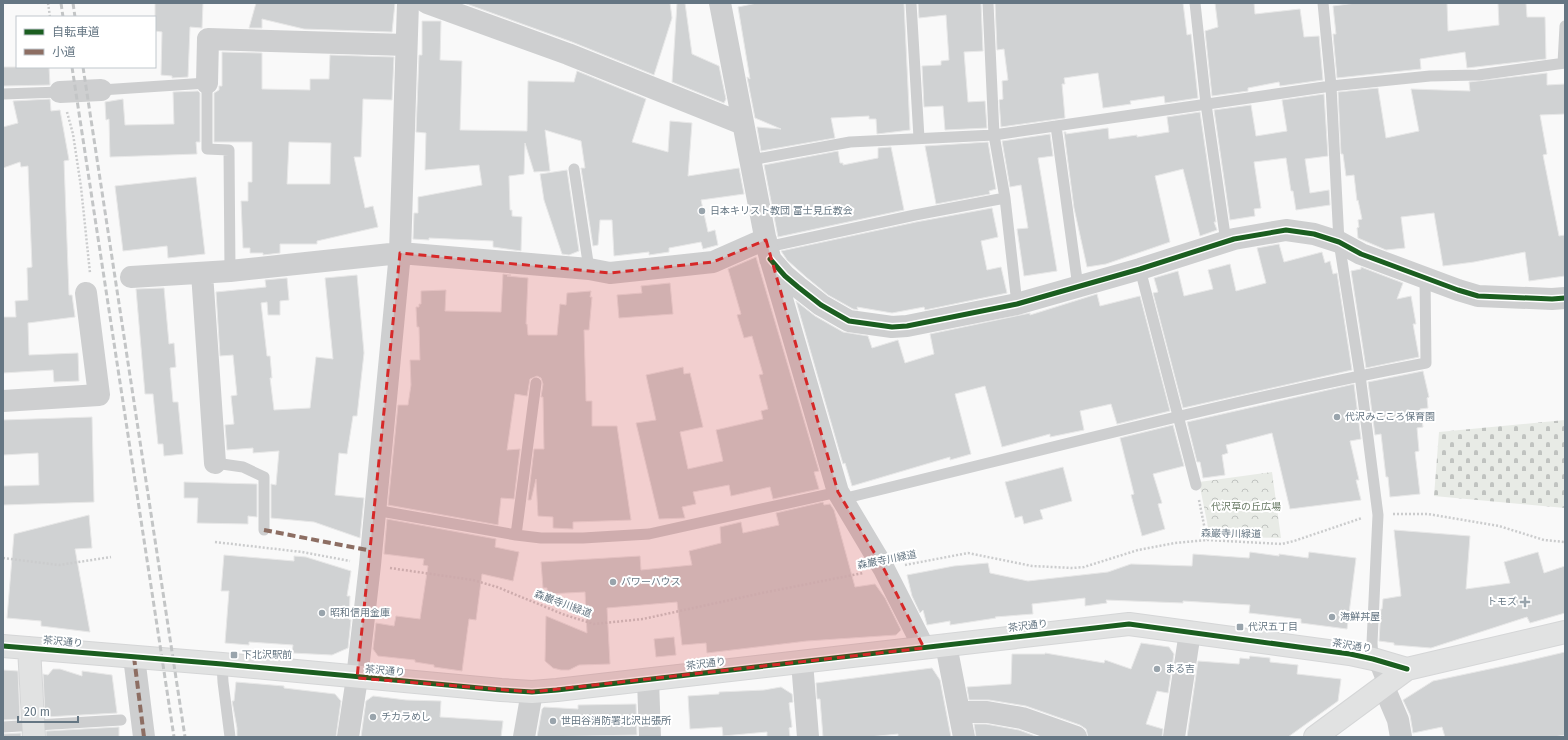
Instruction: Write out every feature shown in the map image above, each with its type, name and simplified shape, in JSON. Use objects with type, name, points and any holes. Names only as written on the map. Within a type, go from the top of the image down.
[{"type":"street","points":[[348,737],[357,678],[370,565],[400,253],[408,3]]},
{"type":"street","points":[[427,3],[568,54],[743,124]]},
{"type":"street","points":[[720,3],[768,249],[840,496],[884,569],[924,648]]},
{"type":"street","points":[[207,83],[208,39],[406,45]]},
{"type":"street","points":[[60,92],[101,90]]},
{"type":"street","points":[[131,277],[230,272],[400,253],[589,269],[610,273],[713,262],[756,243],[768,249],[785,276],[821,305],[849,321],[892,327],[907,326],[1017,304],[1140,269],[1226,242],[1268,232],[1286,230],[1314,234],[1339,242],[1361,254],[1478,296],[1552,299],[1565,298]]},
{"type":"street","points":[[202,273],[215,463]]},
{"type":"street","points":[[3,401],[99,395],[86,293]]},
{"type":"street","name":"茶沢通り","points":[[3,646],[222,664],[357,678],[532,692],[648,680],[1129,624],[1374,658],[1407,669]]},
{"type":"street","points":[[1174,737],[1190,632]]},
{"type":"street","points":[[1315,737],[1407,669],[1565,632]]},
{"type":"street","points":[[946,645],[964,737]]},
{"type":"street","points":[[29,648],[34,731]]},
{"type":"street","points":[[134,657],[144,737]]},
{"type":"street","points":[[802,662],[808,737]]},
{"type":"street","points":[[648,680],[650,737]]},
{"type":"street","points":[[1384,687],[1398,720],[1401,737]]},
{"type":"street","points":[[524,737],[532,692]]},
{"type":"street","points":[[960,712],[987,712],[1022,718],[1076,737]]},
{"type":"lane","points":[[911,3],[919,138]]},
{"type":"lane","points":[[988,3],[994,135],[1005,198],[1017,304]]},
{"type":"lane","points":[[1195,3],[1206,104],[1226,242]]},
{"type":"lane","points":[[1324,3],[1331,86],[1339,242],[1360,375],[1378,515],[1372,643],[1374,658],[1384,687]]},
{"type":"lane","points":[[751,160],[850,142],[994,135],[1331,86],[1430,76],[1478,75],[1564,63],[1565,26]]},
{"type":"lane","points":[[101,90],[207,83],[207,149],[229,150],[230,272]]},
{"type":"lane","points":[[3,94],[60,92]]},
{"type":"lane","points":[[1056,126],[1078,287]]},
{"type":"lane","points":[[574,169],[589,269]]},
{"type":"lane","points":[[768,249],[915,215],[1005,198]]},
{"type":"lane","points":[[1140,269],[1196,485]]},
{"type":"lane","points":[[375,510],[516,535],[541,538],[576,538],[649,534],[840,496],[1360,375],[1426,363],[1425,278]]},
{"type":"lane","points":[[516,535],[536,383]]},
{"type":"lane","points":[[215,463],[243,466],[264,477],[264,530]]},
{"type":"lane","points":[[222,664],[230,737]]},
{"type":"lane","points":[[3,727],[34,731],[121,720]]},
{"type":"path","points":[[48,3],[50,16]]},
{"type":"path","points":[[60,92],[73,134],[81,187],[90,272],[86,293]]},
{"type":"path","points":[[1196,485],[1207,540]]},
{"type":"path","points":[[3,558],[59,565],[111,557]]},
{"type":"highlighted area","points":[[766,240],[838,492],[884,569],[924,648],[532,692],[357,678],[400,253],[610,273],[713,262]]},
{"type":"green space","points":[[1565,420],[1565,508],[1434,496],[1439,432]]},
{"type":"green space","name":"代沢草の丘広場","points":[[1272,472],[1281,538],[1210,537],[1199,482]]},
{"type":"building","points":[[155,3],[203,3],[202,28],[190,27],[188,77],[172,78],[172,76],[161,75],[162,32],[156,31]]},
{"type":"building","points":[[256,3],[395,3],[392,32],[304,29],[262,19],[262,28],[249,28]]},
{"type":"building","points":[[464,3],[670,3],[672,18],[654,75],[572,42]]},
{"type":"building","points":[[677,3],[685,3],[692,54],[719,66],[726,99],[724,103],[672,82]]},
{"type":"building","points":[[757,3],[904,3],[910,130],[877,134],[876,119],[869,119],[869,116],[831,118],[835,138],[761,151],[757,127],[781,129],[755,118],[747,77],[750,79],[738,7]]},
{"type":"building","points":[[918,3],[981,3],[983,51],[964,52],[968,102],[985,101],[987,128],[945,130],[943,106],[924,107],[922,66],[941,65],[941,61],[949,60],[946,15],[919,18]]},
{"type":"building","points":[[995,3],[1183,3],[1187,35],[1191,34],[1198,98],[1165,103],[1164,96],[1130,101],[1131,104],[1103,108],[1098,73],[1064,78],[1065,84],[1062,84],[1065,118],[1001,127],[999,100],[1003,99],[1002,81],[1008,80],[1004,49],[997,50]]},
{"type":"building","points":[[1215,3],[1254,3],[1255,14],[1300,9],[1304,37],[1319,36],[1323,80],[1280,86],[1279,82],[1248,88],[1248,91],[1212,96],[1205,31],[1218,27]]},
{"type":"building","points":[[1356,3],[1447,3],[1448,31],[1499,25],[1498,3],[1526,3],[1527,17],[1545,17],[1546,59],[1467,68],[1465,52],[1420,59],[1421,69],[1337,78],[1333,34],[1336,34],[1333,6]]},
{"type":"building","points":[[422,21],[441,21],[440,60],[462,61],[460,130],[527,131],[528,81],[574,82],[577,71],[646,99],[632,142],[668,152],[670,121],[692,123],[688,176],[739,168],[744,194],[701,200],[708,232],[715,230],[718,245],[703,249],[701,242],[669,248],[669,252],[649,255],[649,252],[614,256],[612,220],[600,220],[598,245],[593,246],[581,168],[585,168],[581,141],[545,130],[550,171],[534,172],[525,143],[524,174],[509,176],[510,210],[512,210],[512,216],[522,217],[521,251],[493,247],[493,241],[429,238],[429,240],[413,239],[414,213],[418,213],[418,197],[482,185],[479,165],[425,170],[426,133],[416,132],[419,55],[422,55]]},
{"type":"building","points":[[222,52],[262,53],[262,89],[310,90],[310,79],[329,79],[330,55],[394,57],[392,100],[363,99],[361,157],[354,157],[365,208],[373,206],[378,227],[317,241],[317,244],[280,244],[280,253],[263,255],[263,253],[250,253],[250,248],[243,248],[241,201],[248,201],[248,182],[252,182],[252,142],[214,142],[214,93],[219,90],[219,86],[222,86]],"holes":[[[289,142],[331,143],[330,184],[287,184]]]},
{"type":"building","points":[[3,67],[49,68],[50,85],[3,86]]},
{"type":"building","points":[[1547,73],[1547,85],[1565,84],[1565,114],[1540,115],[1547,154],[1543,155],[1559,236],[1565,235],[1565,276],[1529,281],[1525,252],[1474,262],[1443,266],[1434,213],[1401,217],[1405,248],[1386,250],[1358,238],[1358,220],[1362,219],[1358,200],[1357,201],[1354,175],[1346,176],[1343,154],[1341,154],[1338,92],[1378,88],[1386,138],[1419,131],[1411,89],[1470,91],[1469,82]]},
{"type":"building","points":[[198,91],[200,93],[200,142],[196,142],[197,154],[110,157],[109,119],[106,120],[105,102],[123,99],[125,125],[174,124],[173,92]]},
{"type":"building","points":[[1324,94],[1328,156],[1305,159],[1310,193],[1329,190],[1330,205],[1296,210],[1293,191],[1291,191],[1286,158],[1254,162],[1261,208],[1254,209],[1255,216],[1230,220],[1214,110],[1251,105],[1256,136],[1287,131],[1282,100]]},
{"type":"building","points":[[50,99],[51,111],[60,110],[69,160],[64,161],[69,295],[72,295],[75,317],[28,323],[29,355],[78,353],[79,381],[54,382],[53,370],[3,373],[3,317],[16,317],[15,301],[28,300],[27,268],[32,267],[28,166],[21,167],[20,162],[3,168],[3,127],[18,123],[13,101]]},
{"type":"building","points":[[1200,112],[1216,222],[1214,222],[1217,230],[1200,236],[1183,169],[1155,176],[1170,242],[1106,264],[1087,267],[1074,208],[1064,132],[1066,132],[1066,134],[1108,128],[1109,139],[1137,135],[1137,137],[1169,132],[1167,117]]},
{"type":"building","points":[[1050,134],[1053,156],[1038,158],[1057,271],[1024,276],[1017,229],[1028,228],[1021,185],[1010,187],[1002,141]]},
{"type":"building","points":[[988,142],[996,189],[989,191],[990,194],[936,204],[925,146]]},
{"type":"building","points":[[891,147],[904,210],[778,237],[764,165],[838,151],[840,163],[843,163],[843,165],[878,158],[878,148]]},
{"type":"building","points":[[567,170],[579,251],[569,255],[562,254],[544,200],[540,174]]},
{"type":"building","points":[[196,177],[205,254],[168,258],[167,246],[123,251],[115,186]]},
{"type":"building","points":[[992,208],[998,237],[981,241],[987,270],[1001,267],[1007,293],[925,310],[924,307],[892,313],[857,307],[858,310],[853,309],[828,295],[787,260],[781,251],[916,222]]},
{"type":"building","points":[[1279,244],[1284,262],[1322,252],[1325,263],[1330,261],[1333,274],[1337,273],[1352,370],[1183,408],[1153,293],[1158,292],[1154,278],[1178,271],[1184,296],[1213,289],[1208,270],[1230,264],[1236,291],[1266,283],[1257,248]]},
{"type":"building","points":[[756,257],[819,471],[814,472],[819,489],[773,499],[770,487],[731,496],[729,485],[693,492],[696,504],[682,507],[685,518],[659,519],[636,423],[656,420],[646,375],[683,367],[684,374],[690,373],[703,427],[680,432],[688,469],[723,461],[716,430],[763,419],[761,411],[768,409],[759,375],[763,374],[752,336],[744,338],[737,315],[741,314],[728,269]]},
{"type":"building","points":[[1361,267],[1403,283],[1397,299],[1411,296],[1416,324],[1413,324],[1419,357],[1366,368],[1351,271],[1361,269]]},
{"type":"building","points":[[503,274],[511,275],[507,276],[528,278],[526,324],[528,335],[557,335],[560,304],[566,305],[567,293],[591,291],[590,297],[592,297],[589,330],[584,330],[586,401],[592,401],[592,426],[617,426],[631,520],[573,522],[573,529],[553,528],[553,517],[538,516],[536,479],[531,500],[528,500],[534,449],[544,449],[543,397],[541,397],[543,384],[541,378],[537,376],[530,379],[527,396],[515,394],[507,450],[520,449],[514,499],[501,498],[498,525],[388,505],[398,405],[408,405],[411,385],[410,360],[420,360],[419,327],[417,327],[416,307],[419,307],[419,304],[421,304],[421,291],[446,290],[445,311],[501,312]]},
{"type":"building","points":[[357,275],[364,353],[357,416],[353,416],[347,454],[339,453],[335,495],[364,498],[360,538],[314,522],[271,518],[271,484],[276,485],[279,451],[253,453],[253,448],[227,450],[225,425],[234,424],[231,396],[237,395],[233,355],[220,356],[216,292],[266,287],[265,280],[287,278],[289,300],[280,301],[280,315],[268,315],[267,302],[261,303],[267,356],[270,356],[272,378],[270,378],[274,410],[310,408],[316,357],[333,359],[325,278]]},
{"type":"building","points":[[670,283],[673,314],[619,318],[617,295],[642,293],[641,286]]},
{"type":"building","points":[[164,288],[169,344],[174,343],[176,367],[170,368],[173,402],[178,402],[183,454],[164,456],[163,444],[158,444],[153,394],[145,394],[136,289]]},
{"type":"building","points":[[1097,294],[1100,306],[1140,296],[1170,411],[1117,424],[1111,404],[1080,411],[1084,430],[1050,437],[1050,434],[1002,447],[985,386],[955,394],[971,454],[950,460],[950,457],[852,486],[845,463],[843,464],[796,301],[815,316],[843,332],[868,336],[872,348],[898,340],[905,363],[934,354],[930,334],[1030,313],[1030,315]]},
{"type":"building","points":[[1423,371],[1429,397],[1427,398],[1428,408],[1420,409],[1423,427],[1417,428],[1419,451],[1415,452],[1420,494],[1390,497],[1381,434],[1375,435],[1368,382]]},
{"type":"building","points":[[1354,384],[1361,439],[1350,441],[1359,480],[1356,480],[1361,500],[1290,509],[1272,433],[1226,445],[1228,453],[1222,455],[1225,475],[1203,478],[1200,462],[1197,462],[1187,422]]},
{"type":"building","points":[[92,417],[94,502],[3,505],[3,486],[39,485],[38,453],[3,455],[3,420]]},
{"type":"building","points":[[1173,425],[1184,466],[1153,474],[1162,503],[1158,504],[1165,529],[1142,536],[1131,495],[1134,494],[1120,438]]},
{"type":"building","points":[[1063,467],[1072,501],[1040,510],[1043,519],[1024,524],[1022,516],[1015,518],[1005,482]]},
{"type":"building","points":[[184,482],[257,484],[257,517],[248,516],[248,524],[197,523],[198,498],[184,498]]},
{"type":"building","points":[[823,502],[824,505],[830,504],[834,510],[855,587],[875,584],[885,598],[901,630],[896,635],[807,641],[707,653],[706,643],[682,645],[677,602],[607,608],[610,664],[579,665],[569,670],[561,670],[553,668],[545,661],[546,616],[587,633],[585,592],[547,594],[547,588],[543,588],[541,562],[640,556],[641,570],[692,565],[689,551],[721,543],[720,527],[741,522],[743,533],[779,525],[776,513]]},
{"type":"building","points":[[89,515],[92,548],[75,549],[90,632],[41,626],[41,621],[7,618],[14,534]]},
{"type":"building","points":[[387,519],[496,539],[495,547],[519,552],[513,581],[482,574],[476,620],[469,619],[462,671],[434,667],[434,665],[415,662],[415,660],[378,656],[373,649],[376,623],[394,626],[396,616],[420,619],[428,566],[423,565],[424,559],[384,554]]},
{"type":"building","points":[[1394,530],[1470,536],[1466,589],[1510,583],[1504,562],[1538,552],[1544,573],[1565,566],[1565,613],[1530,623],[1527,617],[1431,648],[1394,645],[1394,643],[1379,641],[1383,599],[1401,596]]},
{"type":"building","points":[[1250,552],[1308,558],[1309,552],[1356,558],[1347,629],[1301,623],[1301,619],[1249,613],[1250,605],[1183,601],[1183,603],[1106,600],[1107,603],[1085,606],[1085,598],[1032,604],[1033,614],[995,617],[996,618],[950,625],[950,621],[927,625],[923,610],[920,613],[912,596],[907,575],[954,566],[988,563],[990,573],[1028,581],[1108,572],[1131,564],[1192,566],[1193,554],[1249,558]]},
{"type":"building","points":[[224,555],[294,561],[294,556],[306,557],[351,571],[347,596],[350,596],[349,619],[351,620],[348,648],[332,655],[292,653],[293,645],[249,642],[249,645],[225,643],[229,591],[221,591]]},
{"type":"building","points":[[674,637],[676,655],[656,657],[654,639]]},
{"type":"building","points":[[1141,643],[1169,647],[1174,654],[1168,693],[1157,691],[1146,724],[1163,729],[1162,737],[1088,737],[1086,729],[1080,725],[1026,706],[989,700],[969,700],[967,687],[1011,684],[1012,654],[1045,653],[1104,663],[1105,660],[1131,669]]},
{"type":"building","points":[[1565,652],[1565,735],[1554,737],[1445,737],[1442,727],[1413,733],[1410,715],[1403,700],[1433,681]]},
{"type":"building","points":[[1250,656],[1270,658],[1270,662],[1298,665],[1297,674],[1341,679],[1338,701],[1288,737],[1187,737],[1198,661],[1239,664],[1240,658],[1249,659]]},
{"type":"building","points":[[932,668],[940,680],[951,737],[898,737],[898,734],[869,737],[823,737],[820,699],[817,699],[816,683]]},
{"type":"building","points":[[53,669],[60,669],[82,676],[82,671],[112,675],[117,713],[45,717],[43,674],[48,675]]},
{"type":"building","points":[[3,670],[18,671],[20,719],[3,720]]},
{"type":"building","points":[[236,682],[284,686],[284,688],[335,694],[341,701],[336,737],[237,737],[237,728],[232,701],[234,701]]},
{"type":"building","points":[[781,687],[792,694],[793,702],[789,703],[792,727],[789,728],[790,737],[767,737],[767,732],[723,736],[722,727],[690,729],[688,696],[719,694],[719,692],[764,690]]},
{"type":"building","points":[[373,696],[406,700],[441,701],[440,717],[503,721],[501,737],[361,737],[366,701]]},
{"type":"building","points":[[636,704],[637,735],[537,737],[542,709],[544,707],[578,709],[578,705]]},
{"type":"building","points":[[974,724],[986,724],[1019,730],[1038,737],[976,737]]},
{"type":"building","points":[[119,727],[119,737],[46,737],[46,731]]},
{"type":"building","points":[[21,733],[21,737],[3,737],[3,734]]},
{"type":"railway","points":[[61,3],[63,16]]},
{"type":"railway","points":[[73,3],[75,16]]},
{"type":"railway","points":[[72,68],[174,737]]},
{"type":"railway","points":[[83,68],[185,737]]},
{"type":"marked path","points":[[264,530],[367,550]]},
{"type":"marked path","points":[[134,657],[144,737]]},
{"type":"cycle path","points":[[770,259],[785,276],[798,287],[821,305],[849,321],[892,327],[907,326],[1017,304],[1140,269],[1234,239],[1286,230],[1314,234],[1339,242],[1361,254],[1478,296],[1552,299],[1565,298]]},
{"type":"cycle path","points":[[3,646],[532,692],[1129,624],[1350,654],[1407,669]]},
{"type":"place","name":"日本キリスト教団 富士見丘教会","points":[[702,211]]},
{"type":"place","name":"代沢みこころ保育園","points":[[1337,417]]},
{"type":"place","name":"パワーハウス","points":[[613,582]]},
{"type":"place","name":"トモズ","points":[[1525,602]]},
{"type":"place","name":"昭和信用金庫","points":[[322,613]]},
{"type":"place","name":"海鮮丼屋","points":[[1332,617]]},
{"type":"place","name":"代沢五丁目","points":[[1240,627]]},
{"type":"place","name":"下北沢駅前","points":[[234,655]]},
{"type":"place","name":"まる吉","points":[[1157,669]]},
{"type":"place","name":"チカラめし","points":[[373,717]]},
{"type":"place","name":"世田谷消防署北沢出張所","points":[[553,721]]}]
